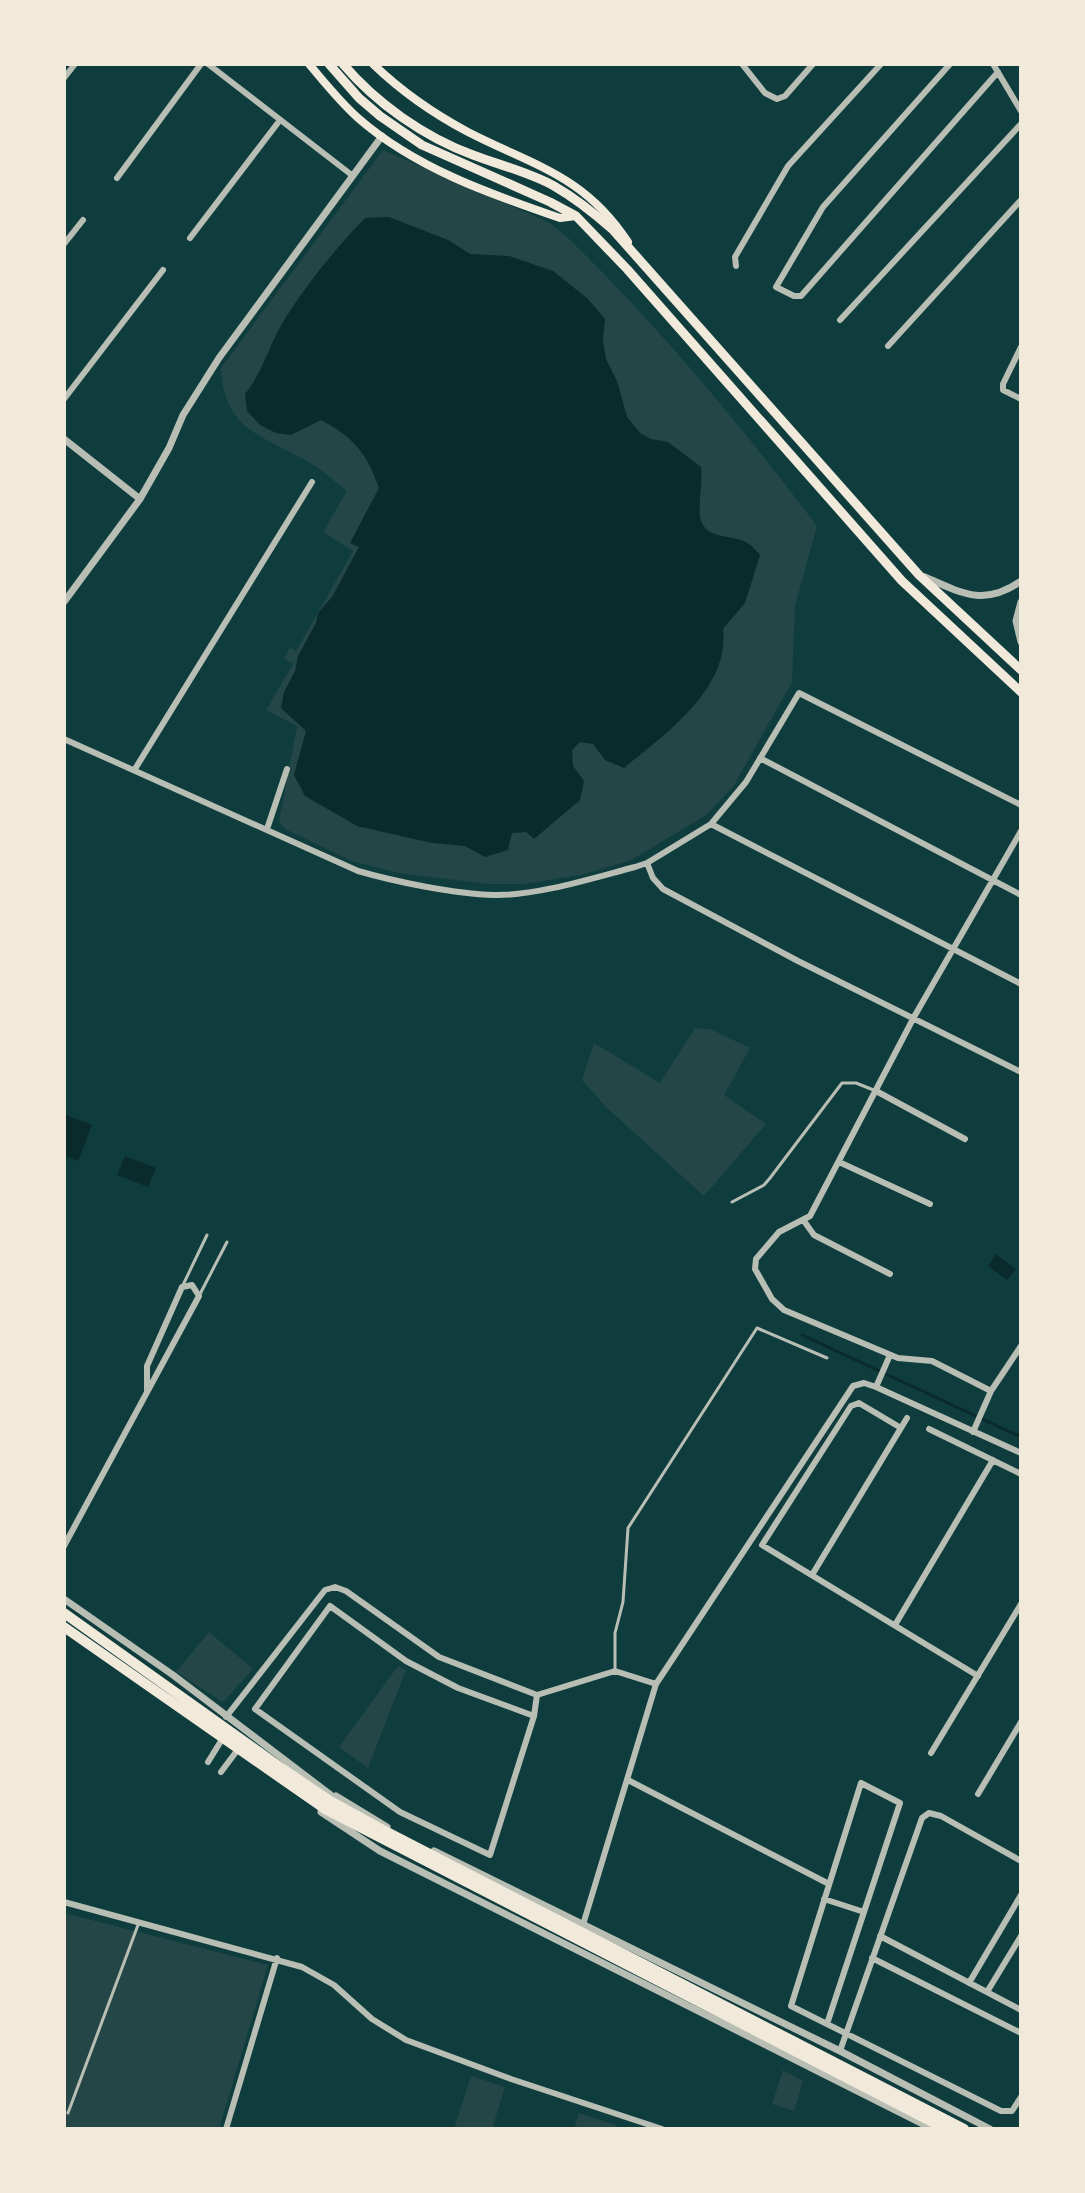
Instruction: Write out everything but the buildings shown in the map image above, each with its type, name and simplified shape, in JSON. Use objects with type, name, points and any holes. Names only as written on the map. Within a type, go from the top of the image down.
[{"type":"highway","points":[[329,64],[359,98],[405,134],[443,156],[576,216],[610,249],[902,581],[1021,692]]},
{"type":"highway","points":[[343,64],[368,89],[411,122],[469,154],[551,184],[584,205],[613,230],[919,575],[1021,670]]},
{"type":"highway","points":[[64,1613],[330,1801],[962,2129]]},
{"type":"highway","points":[[64,1630],[325,1809],[946,2129]]},
{"type":"main road","points":[[309,64],[341,101],[382,136],[455,178],[560,218],[576,216]]},
{"type":"main road","points":[[373,64],[418,101],[468,132],[531,159],[570,182],[596,202],[617,225],[638,257]]},
{"type":"street","points":[[64,78],[75,64]]},
{"type":"street","points":[[117,178],[201,64]]},
{"type":"street","points":[[208,64],[353,176]]},
{"type":"street","points":[[742,64],[771,97],[777,99],[785,96],[813,64]]},
{"type":"street","points":[[736,266],[735,257],[788,166],[881,64]]},
{"type":"street","points":[[950,64],[823,207],[776,287],[801,296],[998,72]]},
{"type":"street","points":[[993,64],[1021,111]]},
{"type":"street","points":[[190,238],[280,120]]},
{"type":"street","points":[[840,320],[1021,124]]},
{"type":"street","points":[[64,602],[140,499],[169,448],[183,415],[219,358],[382,136]]},
{"type":"street","points":[[888,346],[1021,200]]},
{"type":"street","points":[[64,244],[83,220]]},
{"type":"street","points":[[64,399],[163,270]]},
{"type":"street","points":[[1021,347],[1003,390],[1021,399]]},
{"type":"street","points":[[64,439],[140,499]]},
{"type":"street","points":[[135,769],[312,482]]},
{"type":"street","points":[[919,575],[959,592],[985,597],[1021,581]]},
{"type":"street","points":[[1021,602],[1016,621],[1021,642]]},
{"type":"street","points":[[64,739],[358,871],[384,879],[493,895],[516,894],[569,883],[647,863],[711,824],[738,793],[799,693],[1021,805]]},
{"type":"street","points":[[760,758],[1021,895]]},
{"type":"street","points":[[267,829],[287,769]]},
{"type":"street","points":[[711,824],[1021,984]]},
{"type":"street","points":[[991,1391],[932,1361],[898,1358],[784,1310],[772,1299],[755,1269],[756,1259],[779,1232],[810,1216],[914,1017],[1021,831]]},
{"type":"street","points":[[647,863],[653,878],[663,889],[798,961],[1019,1071]]},
{"type":"street","points":[[876,1091],[965,1139]]},
{"type":"street","points":[[839,1162],[930,1204]]},
{"type":"street","points":[[804,1221],[814,1235],[890,1274]]},
{"type":"street","points":[[64,1546],[199,1296],[192,1285],[182,1287],[147,1366],[147,1391]]},
{"type":"street","points":[[973,1432],[991,1391],[1021,1346]]},
{"type":"street","points":[[876,1387],[890,1355]]},
{"type":"street","points":[[626,1974],[579,1947],[578,1937],[656,1684],[843,1398],[859,1383],[876,1387],[1021,1453]]},
{"type":"street","points":[[901,1428],[859,1403],[851,1406],[762,1545],[978,1676]]},
{"type":"street","points":[[812,1575],[907,1418]]},
{"type":"street","points":[[929,1429],[1021,1474]]},
{"type":"street","points":[[895,1625],[993,1460]]},
{"type":"street","points":[[226,1717],[325,1590],[335,1587],[346,1591],[439,1657],[537,1695],[615,1671],[656,1684]]},
{"type":"street","points":[[64,1599],[173,1675],[316,1784],[405,1845],[578,1937],[962,2129]]},
{"type":"street","points":[[931,1753],[1021,1604]]},
{"type":"street","points":[[534,1716],[451,1684],[406,1661],[330,1606],[256,1705],[256,1711],[400,1812],[490,1855],[534,1716],[537,1695]]},
{"type":"street","points":[[64,1630],[380,1851],[933,2129]]},
{"type":"street","points":[[978,1794],[1021,1722]]},
{"type":"street","points":[[208,1762],[221,1741]]},
{"type":"street","points":[[221,1772],[236,1752]]},
{"type":"street","points":[[628,1780],[829,1884]]},
{"type":"street","points":[[827,2024],[900,1803],[861,1783],[790,2004],[845,2035],[1001,2111],[1012,2111],[1021,2097]]},
{"type":"street","points":[[316,1784],[392,1830],[584,1923],[990,2129]]},
{"type":"street","points":[[840,2051],[917,1825],[929,1813],[941,1816],[1021,1861]]},
{"type":"street","points":[[969,1983],[1021,1895]]},
{"type":"street","points":[[824,1899],[864,1912]]},
{"type":"street","points":[[64,1902],[302,1967],[334,1985],[372,2019],[406,2040],[662,2129]]},
{"type":"street","points":[[529,1926],[566,1942],[578,1937]]},
{"type":"street","points":[[880,1936],[1021,2010]]},
{"type":"street","points":[[987,1992],[1021,1936]]},
{"type":"street","points":[[226,2129],[277,1958]]},
{"type":"street","points":[[872,1958],[1021,2033]]},
{"type":"lane","points":[[732,1202],[764,1185],[842,1083],[851,1081],[876,1091]]},
{"type":"lane","points":[[182,1287],[207,1235]]},
{"type":"lane","points":[[199,1296],[227,1242]]},
{"type":"lane","points":[[615,1671],[615,1633],[623,1602],[628,1528],[757,1328],[827,1358]]},
{"type":"lane","points":[[68,2113],[139,1921]]},
{"type":"shaded area","points":[[383,150],[550,223],[565,235],[633,304],[697,376],[817,526],[795,606],[792,682],[733,787],[706,815],[629,861],[580,875],[523,884],[488,884],[398,873],[352,861],[285,829],[279,821],[297,726],[266,710],[293,664],[284,658],[290,648],[296,651],[353,551],[323,532],[347,491],[312,464],[260,436],[237,418],[229,405],[221,368]]},
{"type":"shaded area","points":[[389,217],[448,240],[470,254],[509,256],[553,271],[588,299],[605,319],[603,340],[606,359],[617,381],[627,417],[640,433],[668,442],[701,467],[700,517],[706,529],[744,541],[760,555],[745,603],[723,629],[722,651],[716,671],[692,708],[624,768],[605,760],[593,744],[580,742],[572,750],[573,766],[584,781],[580,800],[534,839],[526,832],[512,833],[508,850],[485,857],[465,846],[432,843],[357,826],[305,796],[294,775],[306,731],[281,708],[298,656],[316,623],[318,613],[332,597],[359,547],[350,543],[379,488],[358,447],[342,433],[321,420],[291,435],[276,433],[260,425],[247,411],[245,394],[257,377],[283,322],[321,268],[365,218]]},
{"type":"shaded area","points":[[695,1028],[710,1029],[750,1048],[724,1095],[766,1124],[704,1196],[606,1107],[582,1080],[594,1043],[660,1083]]},
{"type":"shaded area","points":[[64,1114],[92,1125],[78,1161],[64,1156]]},
{"type":"shaded area","points":[[125,1156],[156,1168],[148,1187],[117,1175]]},
{"type":"shaded area","points":[[996,1254],[1016,1269],[1007,1280],[988,1266]]},
{"type":"shaded area","points":[[209,1632],[253,1669],[223,1702],[176,1672]]},
{"type":"shaded area","points":[[398,1666],[406,1670],[368,1768],[339,1747]]},
{"type":"shaded area","points":[[64,1913],[268,1965],[219,2129],[64,2129]]},
{"type":"shaded area","points":[[783,2070],[803,2081],[794,2111],[772,2104]]},
{"type":"shaded area","points":[[471,2076],[505,2087],[492,2129],[454,2129]]},
{"type":"shaded area","points":[[579,2113],[616,2125],[614,2129],[574,2129]]},
{"type":"waterway","points":[[802,1335],[1021,1437]]}]
